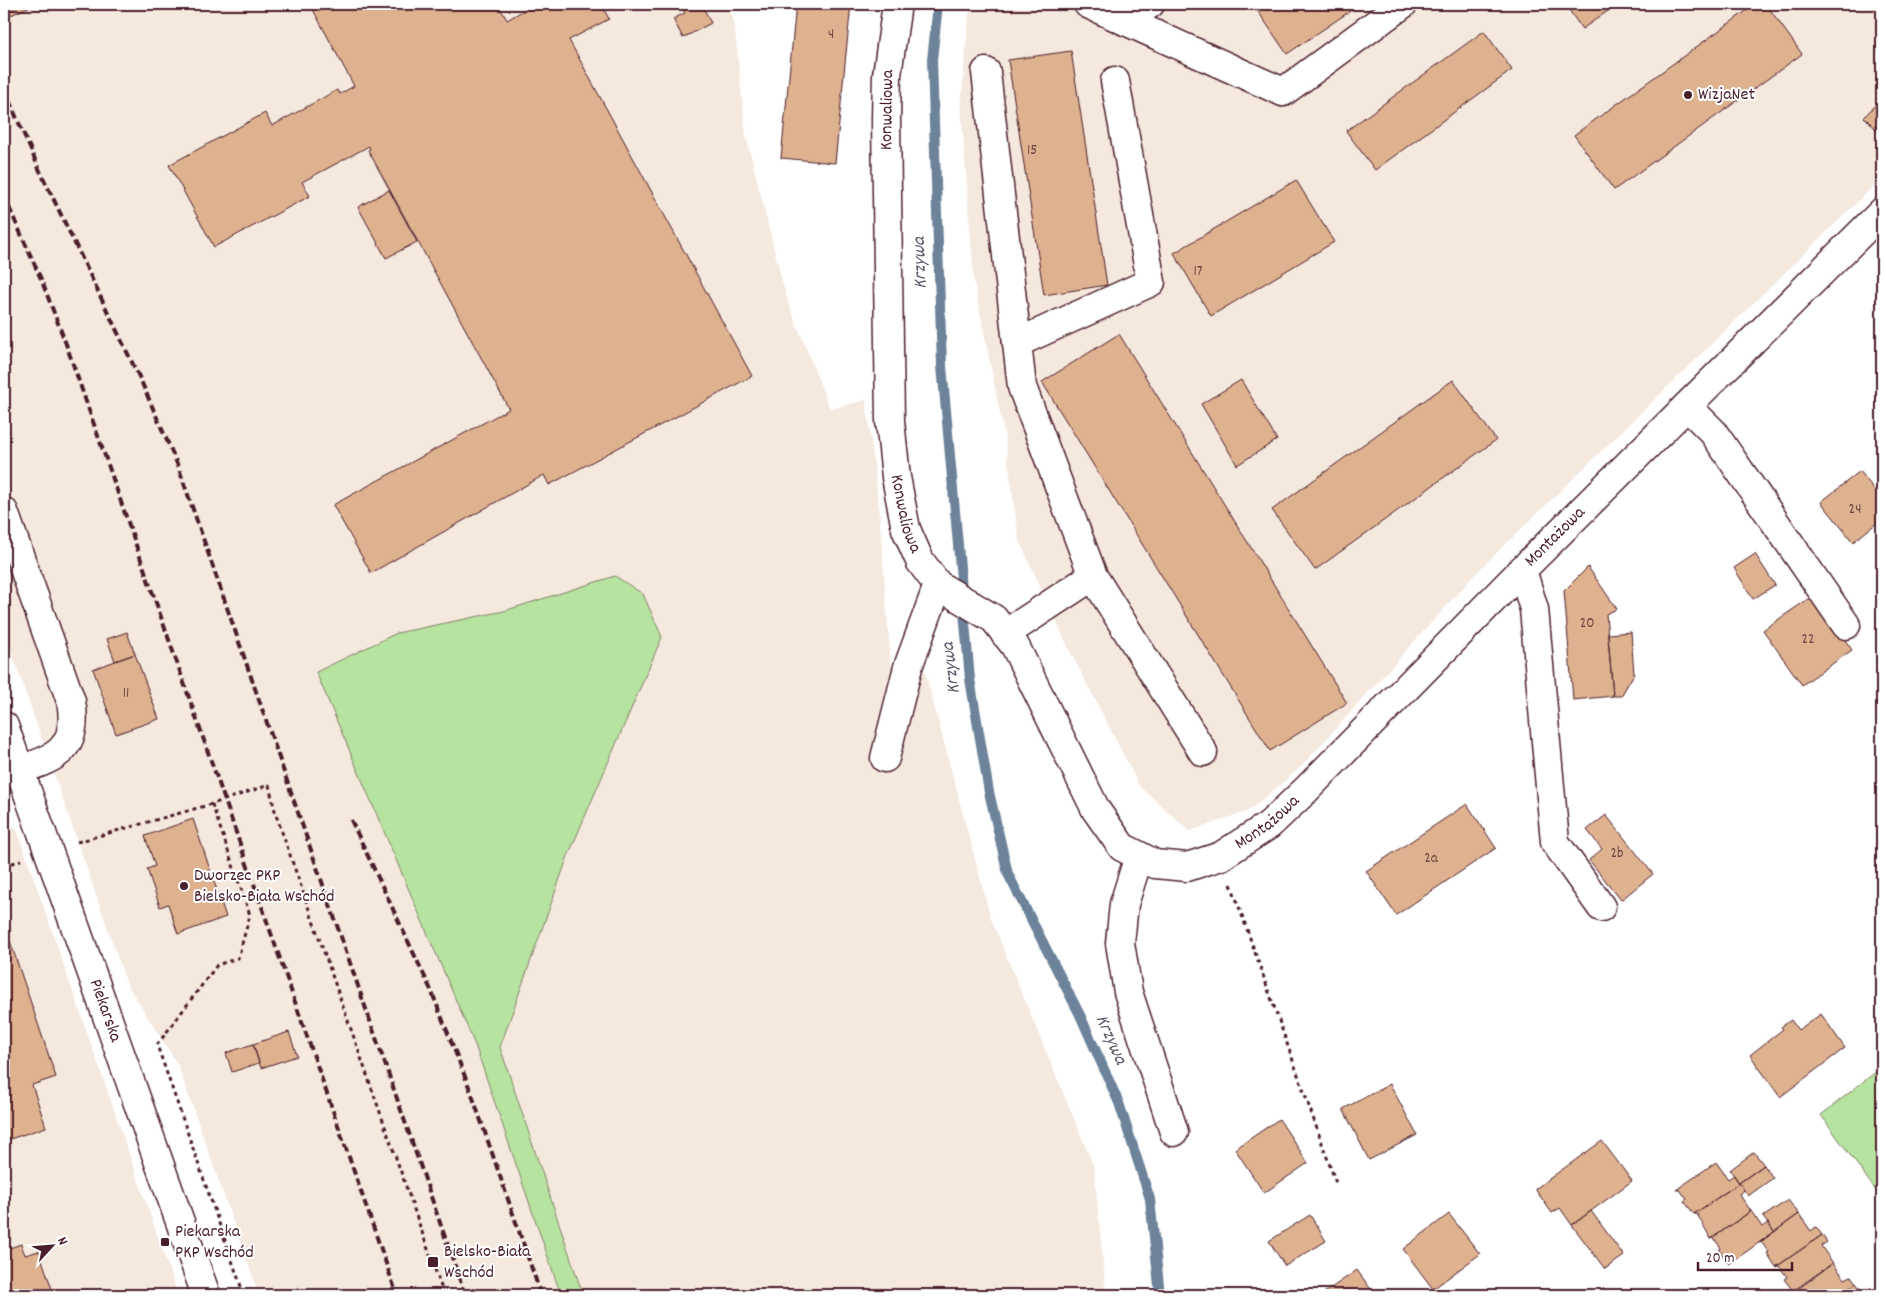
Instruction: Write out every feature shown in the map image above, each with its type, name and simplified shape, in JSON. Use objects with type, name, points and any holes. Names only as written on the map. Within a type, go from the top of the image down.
[{"type":"street","name":"Konwaliowa","points":[[897,4],[887,75],[890,421],[896,477],[906,529],[920,560],[938,585],[1000,626],[1015,646],[1096,810],[1122,847],[1155,864],[1187,867],[1221,856]]},
{"type":"street","points":[[1088,4],[1283,92],[1404,4]]},
{"type":"street","points":[[1126,21],[1150,4]]},
{"type":"street","points":[[986,72],[1022,387],[1093,576],[1203,752]]},
{"type":"street","points":[[1017,343],[1152,282],[1114,81]]},
{"type":"street","name":"Montażowa","points":[[1221,856],[1268,825],[1306,790],[1522,570],[1687,406],[1878,226]]},
{"type":"street","points":[[1687,406],[1713,432],[1846,625]]},
{"type":"street","points":[[4,512],[71,701],[74,720],[72,735],[63,751],[50,760],[11,772]]},
{"type":"street","points":[[1522,570],[1534,609],[1555,842],[1601,907]]},
{"type":"street","points":[[1000,626],[1093,576]]},
{"type":"street","points":[[885,758],[908,667],[938,585]]},
{"type":"street","name":"Piekarska","points":[[4,726],[11,772],[47,851],[206,1295]]},
{"type":"street","points":[[1139,856],[1124,904],[1120,943],[1128,992],[1174,1132]]},
{"type":"path","points":[[47,851],[212,804],[269,785],[276,815],[444,1295]]},
{"type":"path","points":[[212,804],[250,915],[238,958],[217,965],[157,1046],[244,1295]]},
{"type":"path","points":[[1221,856],[1336,1183]]},
{"type":"shaded area","points":[[4,4],[727,4],[734,21],[746,136],[786,297],[830,409],[866,400],[879,508],[891,667],[924,668],[991,919],[1094,1167],[1106,1295],[583,1295],[500,1047],[568,856],[504,611],[397,633],[475,1045],[561,1295],[259,1295],[178,1065],[127,984],[4,630]]},
{"type":"shaded area","points":[[970,4],[1882,4],[1882,178],[1477,572],[1300,768],[1248,811],[1190,831],[1140,787],[1069,649],[1019,540],[1005,438],[974,281],[961,105]]},
{"type":"shaded area","points":[[4,820],[17,830],[178,1295],[4,1295]]},
{"type":"green space","points":[[615,576],[643,594],[662,637],[568,856],[500,1047],[583,1295],[561,1295],[475,1045],[316,672],[397,633],[504,611]]},
{"type":"green space","points":[[1882,1067],[1882,1199],[1821,1115]]},
{"type":"building","points":[[6,4],[35,4],[11,15]]},
{"type":"building","points":[[310,4],[498,4],[507,20],[531,6],[533,8],[541,4],[601,4],[609,19],[569,40],[752,376],[549,485],[544,475],[371,573],[333,505],[509,409],[368,150],[370,149],[369,146],[302,182],[310,196],[214,247],[169,165],[265,113],[272,126],[337,90],[340,94],[354,86]]},
{"type":"building","points":[[680,4],[704,4],[702,5],[711,23],[683,38],[673,19],[685,13]]},
{"type":"building","points":[[796,4],[851,4],[835,163],[781,158]]},
{"type":"building","points":[[1253,4],[1359,4],[1359,5],[1287,54]]},
{"type":"building","points":[[1565,4],[1618,4],[1582,29]]},
{"type":"building","name":"WizjaNet","points":[[1756,4],[1766,4],[1802,54],[1614,190],[1574,135]]},
{"type":"building","points":[[1484,31],[1512,70],[1375,170],[1346,131]]},
{"type":"building","points":[[1071,51],[1107,285],[1044,295],[1008,60]]},
{"type":"building","points":[[1882,98],[1882,135],[1864,117]]},
{"type":"building","points":[[1296,180],[1334,242],[1211,316],[1174,253]]},
{"type":"building","points":[[389,190],[417,242],[386,258],[358,207]]},
{"type":"building","points":[[1119,334],[1347,703],[1270,751],[1042,382]]},
{"type":"building","points":[[1241,380],[1277,440],[1237,465],[1201,404]]},
{"type":"building","points":[[1453,380],[1496,440],[1315,570],[1272,510]]},
{"type":"building","points":[[1860,471],[1882,500],[1882,519],[1853,542],[1821,502]]},
{"type":"building","points":[[1755,554],[1775,585],[1753,599],[1734,568]]},
{"type":"building","points":[[1588,567],[1617,609],[1606,614],[1613,696],[1573,700],[1564,591]]},
{"type":"building","points":[[1814,595],[1852,650],[1802,685],[1763,630]]},
{"type":"building","points":[[127,632],[135,654],[115,661],[107,639]]},
{"type":"building","points":[[1631,632],[1634,674],[1621,696],[1613,696],[1608,634]]},
{"type":"building","points":[[135,654],[159,719],[116,734],[93,669]]},
{"type":"building","points":[[1467,804],[1496,848],[1396,915],[1366,871]]},
{"type":"building","points":[[1606,815],[1653,874],[1621,900],[1589,860],[1602,849],[1587,830]]},
{"type":"building","name":"Dworzec PKP Bielsko-Biała Wschód","points":[[193,819],[226,917],[178,934],[168,904],[160,907],[147,869],[155,866],[145,836]]},
{"type":"building","points":[[8,935],[56,1077],[32,1085],[46,1127],[4,1141],[4,936]]},
{"type":"building","points":[[1821,1014],[1845,1048],[1780,1097],[1750,1055],[1783,1029],[1781,1027],[1791,1020],[1798,1030]]},
{"type":"building","points":[[289,1032],[297,1056],[261,1068],[253,1044]]},
{"type":"building","points":[[253,1044],[259,1063],[232,1072],[226,1053]]},
{"type":"building","points":[[1390,1084],[1417,1135],[1369,1160],[1343,1109]]},
{"type":"building","points":[[1279,1119],[1308,1163],[1264,1193],[1235,1149]]},
{"type":"building","points":[[1602,1141],[1632,1181],[1572,1225],[1560,1208],[1552,1213],[1535,1189]]},
{"type":"building","points":[[1754,1152],[1764,1165],[1739,1183],[1730,1170]]},
{"type":"building","points":[[1716,1162],[1728,1179],[1734,1175],[1739,1183],[1694,1214],[1684,1201],[1687,1199],[1680,1190],[1676,1190]]},
{"type":"building","points":[[1764,1165],[1773,1178],[1748,1196],[1739,1183]]},
{"type":"building","points":[[1739,1183],[1744,1190],[1739,1194],[1751,1211],[1711,1239],[1697,1214],[1694,1214]]},
{"type":"building","points":[[1788,1200],[1799,1214],[1774,1232],[1763,1217]]},
{"type":"building","points":[[1591,1211],[1624,1256],[1605,1269],[1572,1225]]},
{"type":"building","points":[[1751,1211],[1762,1227],[1768,1223],[1774,1232],[1729,1264],[1719,1250],[1721,1248],[1714,1238],[1711,1239]]},
{"type":"building","points":[[1449,1214],[1480,1254],[1433,1289],[1403,1249]]},
{"type":"building","points":[[1799,1214],[1811,1231],[1816,1227],[1822,1235],[1776,1267],[1762,1242],[1759,1243]]},
{"type":"building","points":[[1310,1215],[1326,1241],[1285,1266],[1269,1241]]},
{"type":"building","points":[[1822,1235],[1827,1242],[1821,1246],[1833,1263],[1793,1291],[1784,1279],[1787,1277],[1779,1266],[1776,1267]]},
{"type":"building","points":[[21,1244],[25,1255],[39,1251],[54,1295],[4,1295],[4,1250]]},
{"type":"building","points":[[1833,1263],[1845,1279],[1851,1276],[1856,1283],[1839,1295],[1800,1295],[1797,1290],[1794,1292]]},
{"type":"building","points":[[1357,1270],[1375,1295],[1321,1295]]},
{"type":"building","points":[[1856,1283],[1861,1290],[1856,1295],[1839,1295]]},
{"type":"waterway","name":"Krzywa","points":[[938,4],[932,60],[942,366],[970,679],[989,792],[1008,874],[1080,1015],[1119,1103],[1150,1199],[1160,1295]]},
{"type":"railway","points":[[4,89],[40,171],[141,381],[178,466],[465,1295]]},
{"type":"railway","points":[[4,196],[41,279],[66,344],[397,1295]]},
{"type":"railway","points":[[351,820],[431,990],[471,1092],[541,1295]]},
{"type":"place","name":"WizjaNet","points":[[1688,95]]},
{"type":"place","name":"Dworzec PKP Bielsko-Biała Wschód","points":[[184,886]]},
{"type":"place","name":"Piekarska PKP Wschód","points":[[165,1242]]},
{"type":"place","name":"Bielsko-Biała Wschód","points":[[433,1262]]}]
